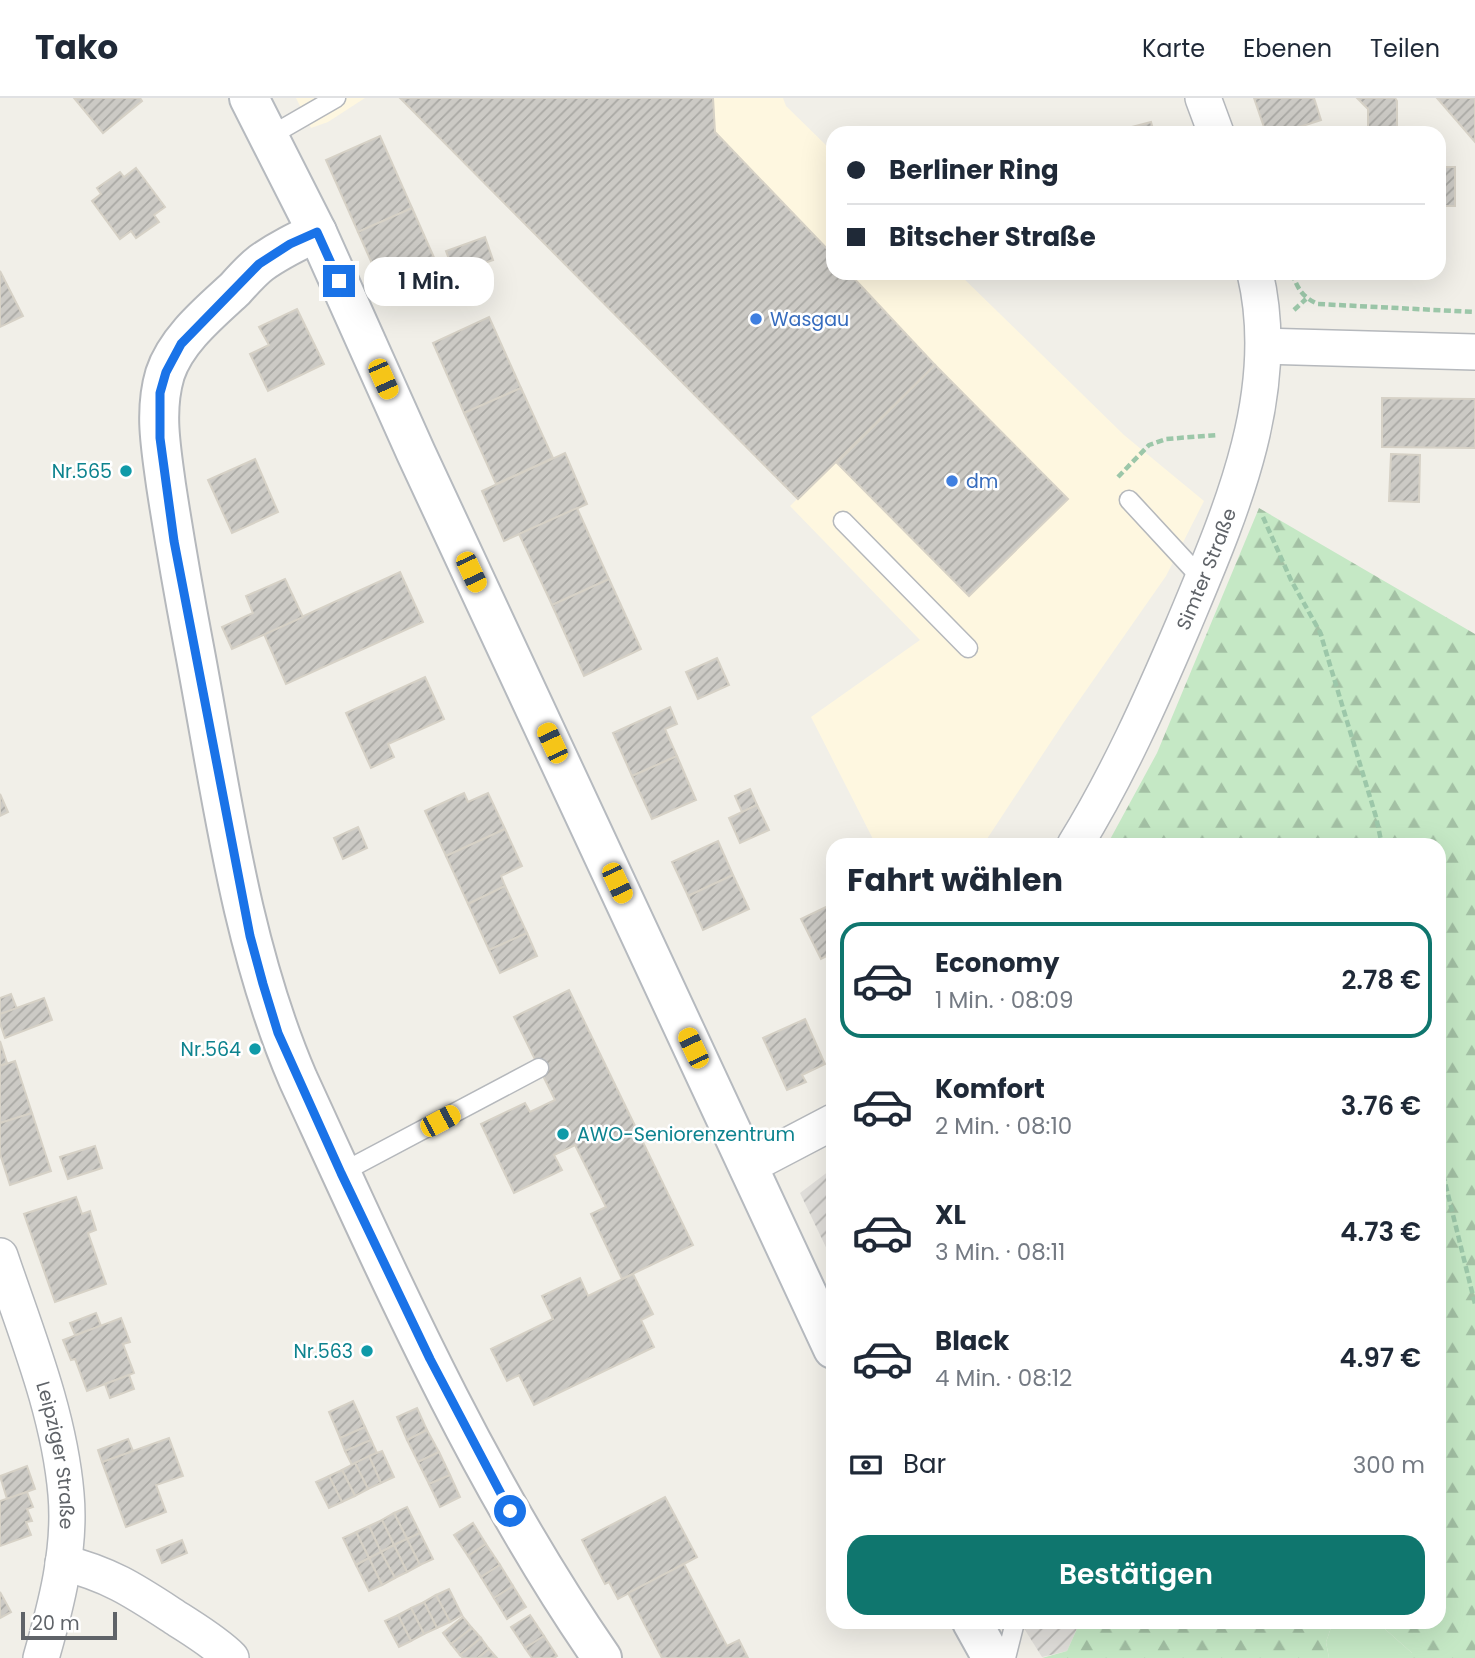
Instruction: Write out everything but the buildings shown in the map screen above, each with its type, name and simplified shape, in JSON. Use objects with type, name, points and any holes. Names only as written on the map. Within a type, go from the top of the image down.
[{"type":"street","points":[[249,98],[317,232],[416,453],[826,1334]]},
{"type":"street","points":[[1203,98],[1213,126]]},
{"type":"street","points":[[317,232],[290,244],[259,264],[181,344],[166,372],[159,409],[160,438],[174,541],[250,936],[278,1033],[430,1359],[532,1551],[602,1658]]},
{"type":"street","name":"Simter Straße","points":[[1079,838],[1096,811],[1148,708],[1202,579],[1239,478],[1253,432],[1261,392],[1264,346],[1257,280]]},
{"type":"street","points":[[1264,346],[1475,352]]},
{"type":"street","points":[[747,1167],[826,1126]]},
{"type":"street","name":"Leipziger Straße","points":[[0,1256],[59,1440],[66,1496],[63,1563],[41,1658]]},
{"type":"street","points":[[63,1563],[107,1576],[131,1588],[231,1658]]},
{"type":"street","points":[[976,1629],[992,1658]]},
{"type":"lane","points":[[270,136],[336,98]]},
{"type":"lane","points":[[1129,500],[1202,579]]},
{"type":"lane","points":[[843,521],[968,648]]},
{"type":"lane","points":[[341,1173],[539,1068]]},
{"type":"lane","points":[[1006,1658],[1014,1629]]},
{"type":"path","points":[[1295,280],[1306,299],[1318,304],[1475,312]]},
{"type":"path","points":[[1111,483],[1149,445],[1166,439],[1253,432]]},
{"type":"path","points":[[1261,513],[1291,580],[1320,632],[1380,838]]},
{"type":"path","points":[[1446,1186],[1475,1304]]},
{"type":"shaded area","points":[[296,98],[365,98],[328,122],[311,128]]},
{"type":"shaded area","points":[[400,98],[783,98],[786,106],[826,145],[826,280],[965,280],[1124,435],[1204,501],[1166,576],[1064,722],[988,838],[872,838],[811,717],[920,640],[790,506],[797,499]]},
{"type":"shaded area","points":[[826,1173],[826,1247],[800,1193]]},
{"type":"shaded area","points":[[1024,1629],[1077,1629],[1067,1651],[1042,1657]]},
{"type":"green space","points":[[1259,508],[1475,634],[1475,1658],[1412,1658],[1412,1653],[1385,1629],[1446,1629],[1446,838],[1111,838],[1157,753]]},
{"type":"green space","points":[[1077,1629],[1331,1629],[1326,1642],[1329,1658],[1042,1658],[1067,1651]]},
{"type":"green space","points":[[1331,1629],[1385,1629],[1412,1653],[1412,1658],[1329,1658],[1326,1642]]},
{"type":"place","name":"Wasgau","points":[[756,319]]},
{"type":"place","name":"Nr.565","points":[[126,471]]},
{"type":"place","name":"dm","points":[[952,481]]},
{"type":"place","name":"Nr.564","points":[[255,1049]]},
{"type":"place","name":"AWO-Seniorenzentrum","points":[[563,1134]]},
{"type":"place","name":"Nr.563","points":[[367,1351]]},
{"type":"route","points":[[339,281],[317,232],[290,244],[259,264],[181,344],[166,372],[159,409],[160,438],[174,541],[250,936],[278,1033],[430,1359],[510,1511]]}]
